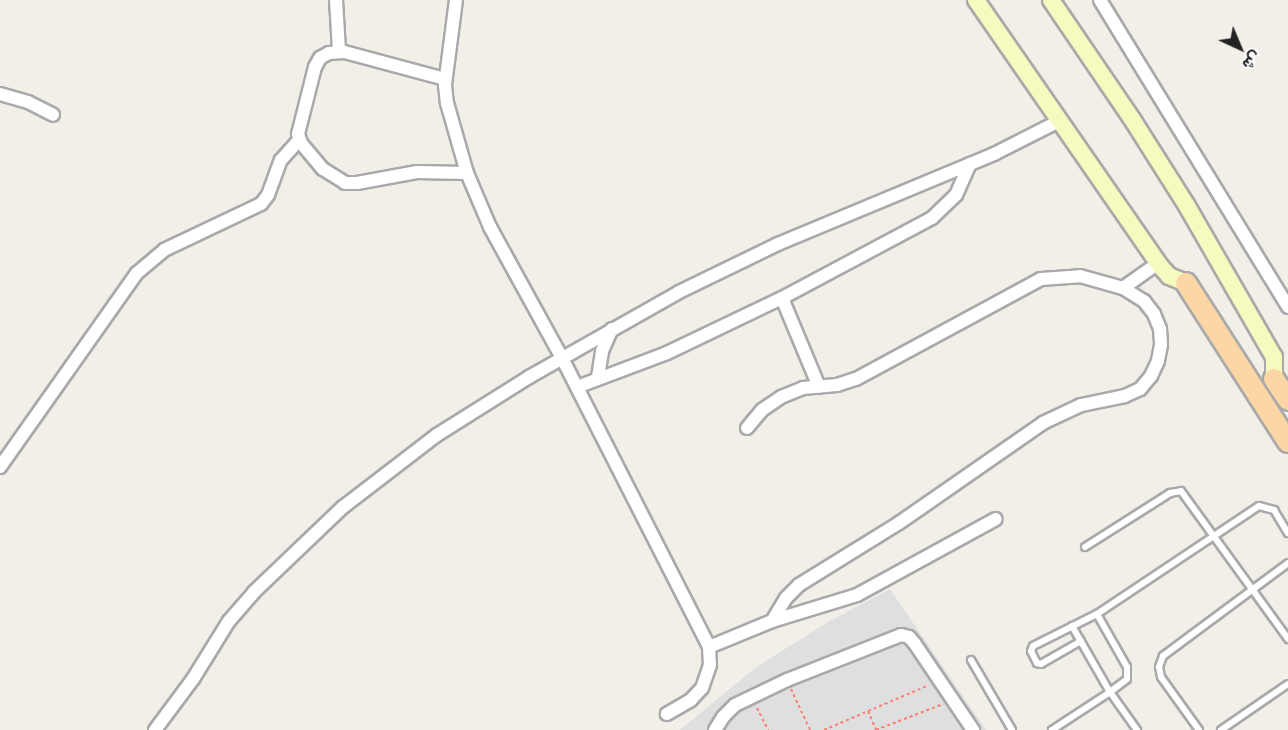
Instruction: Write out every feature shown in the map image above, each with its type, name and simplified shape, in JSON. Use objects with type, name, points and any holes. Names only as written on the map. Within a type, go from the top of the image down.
[{"type":"main road","points":[[1186,283],[1288,442]]},
{"type":"main road","points":[[1274,379],[1288,400]]},
{"type":"street","points":[[336,0],[339,51]]},
{"type":"street","points":[[456,0],[445,79],[447,103],[467,173],[490,227],[562,357],[709,647],[709,673],[702,688],[691,700],[667,714]]},
{"type":"street","points":[[976,0],[1158,263],[1169,276],[1186,283]]},
{"type":"street","points":[[1050,0],[1132,119],[1187,206],[1274,357],[1274,379]]},
{"type":"street","points":[[1100,0],[1288,307]]},
{"type":"street","points":[[445,79],[339,51],[324,55],[315,67],[300,120],[300,139],[327,174],[345,183],[357,183],[417,172],[467,173]]},
{"type":"street","points":[[0,94],[28,102],[53,115]]},
{"type":"street","points":[[155,730],[193,679],[229,621],[313,534],[373,482],[421,446],[562,357],[679,292],[778,244],[970,164],[1061,120]]},
{"type":"street","points":[[0,467],[137,273],[164,250],[261,204],[268,195],[277,166],[300,139]]},
{"type":"street","points":[[577,387],[667,352],[782,298],[932,218],[956,195],[970,164]]},
{"type":"street","points":[[1124,288],[1158,263]]},
{"type":"street","points":[[747,428],[762,410],[781,397],[803,388],[855,380],[1041,279],[1080,276],[1124,288],[1138,296],[1149,307],[1160,329],[1161,345],[1158,361],[1146,383],[1125,396],[1068,410],[1029,432],[946,491],[799,585],[786,598],[772,621]]},
{"type":"street","points":[[782,298],[819,387]]},
{"type":"street","points":[[598,377],[602,351],[612,329]]},
{"type":"street","points":[[709,647],[772,621],[857,595],[996,519]]},
{"type":"street","points":[[716,730],[729,711],[751,698],[787,680],[901,635],[912,640],[973,730]]},
{"type":"lane","points":[[1085,547],[1177,490],[1184,493],[1288,639]]},
{"type":"lane","points":[[1081,641],[1041,664],[1037,663],[1031,653],[1033,646],[1097,614],[1259,506],[1274,510],[1288,532]]},
{"type":"lane","points":[[1199,730],[1161,677],[1160,662],[1171,648],[1288,563]]},
{"type":"lane","points":[[1052,730],[1124,683],[1128,673],[1097,614]]},
{"type":"lane","points":[[1072,626],[1110,693],[1137,730]]},
{"type":"lane","points":[[970,660],[1012,730]]},
{"type":"lane","points":[[1221,730],[1288,684]]},
{"type":"path","points":[[787,680],[810,730]]},
{"type":"path","points":[[824,730],[940,681]]},
{"type":"path","points":[[751,698],[768,730]]},
{"type":"path","points":[[868,711],[876,730],[953,700]]},
{"type":"shaded area","points":[[890,589],[986,730],[680,730],[755,668],[828,622]]}]
